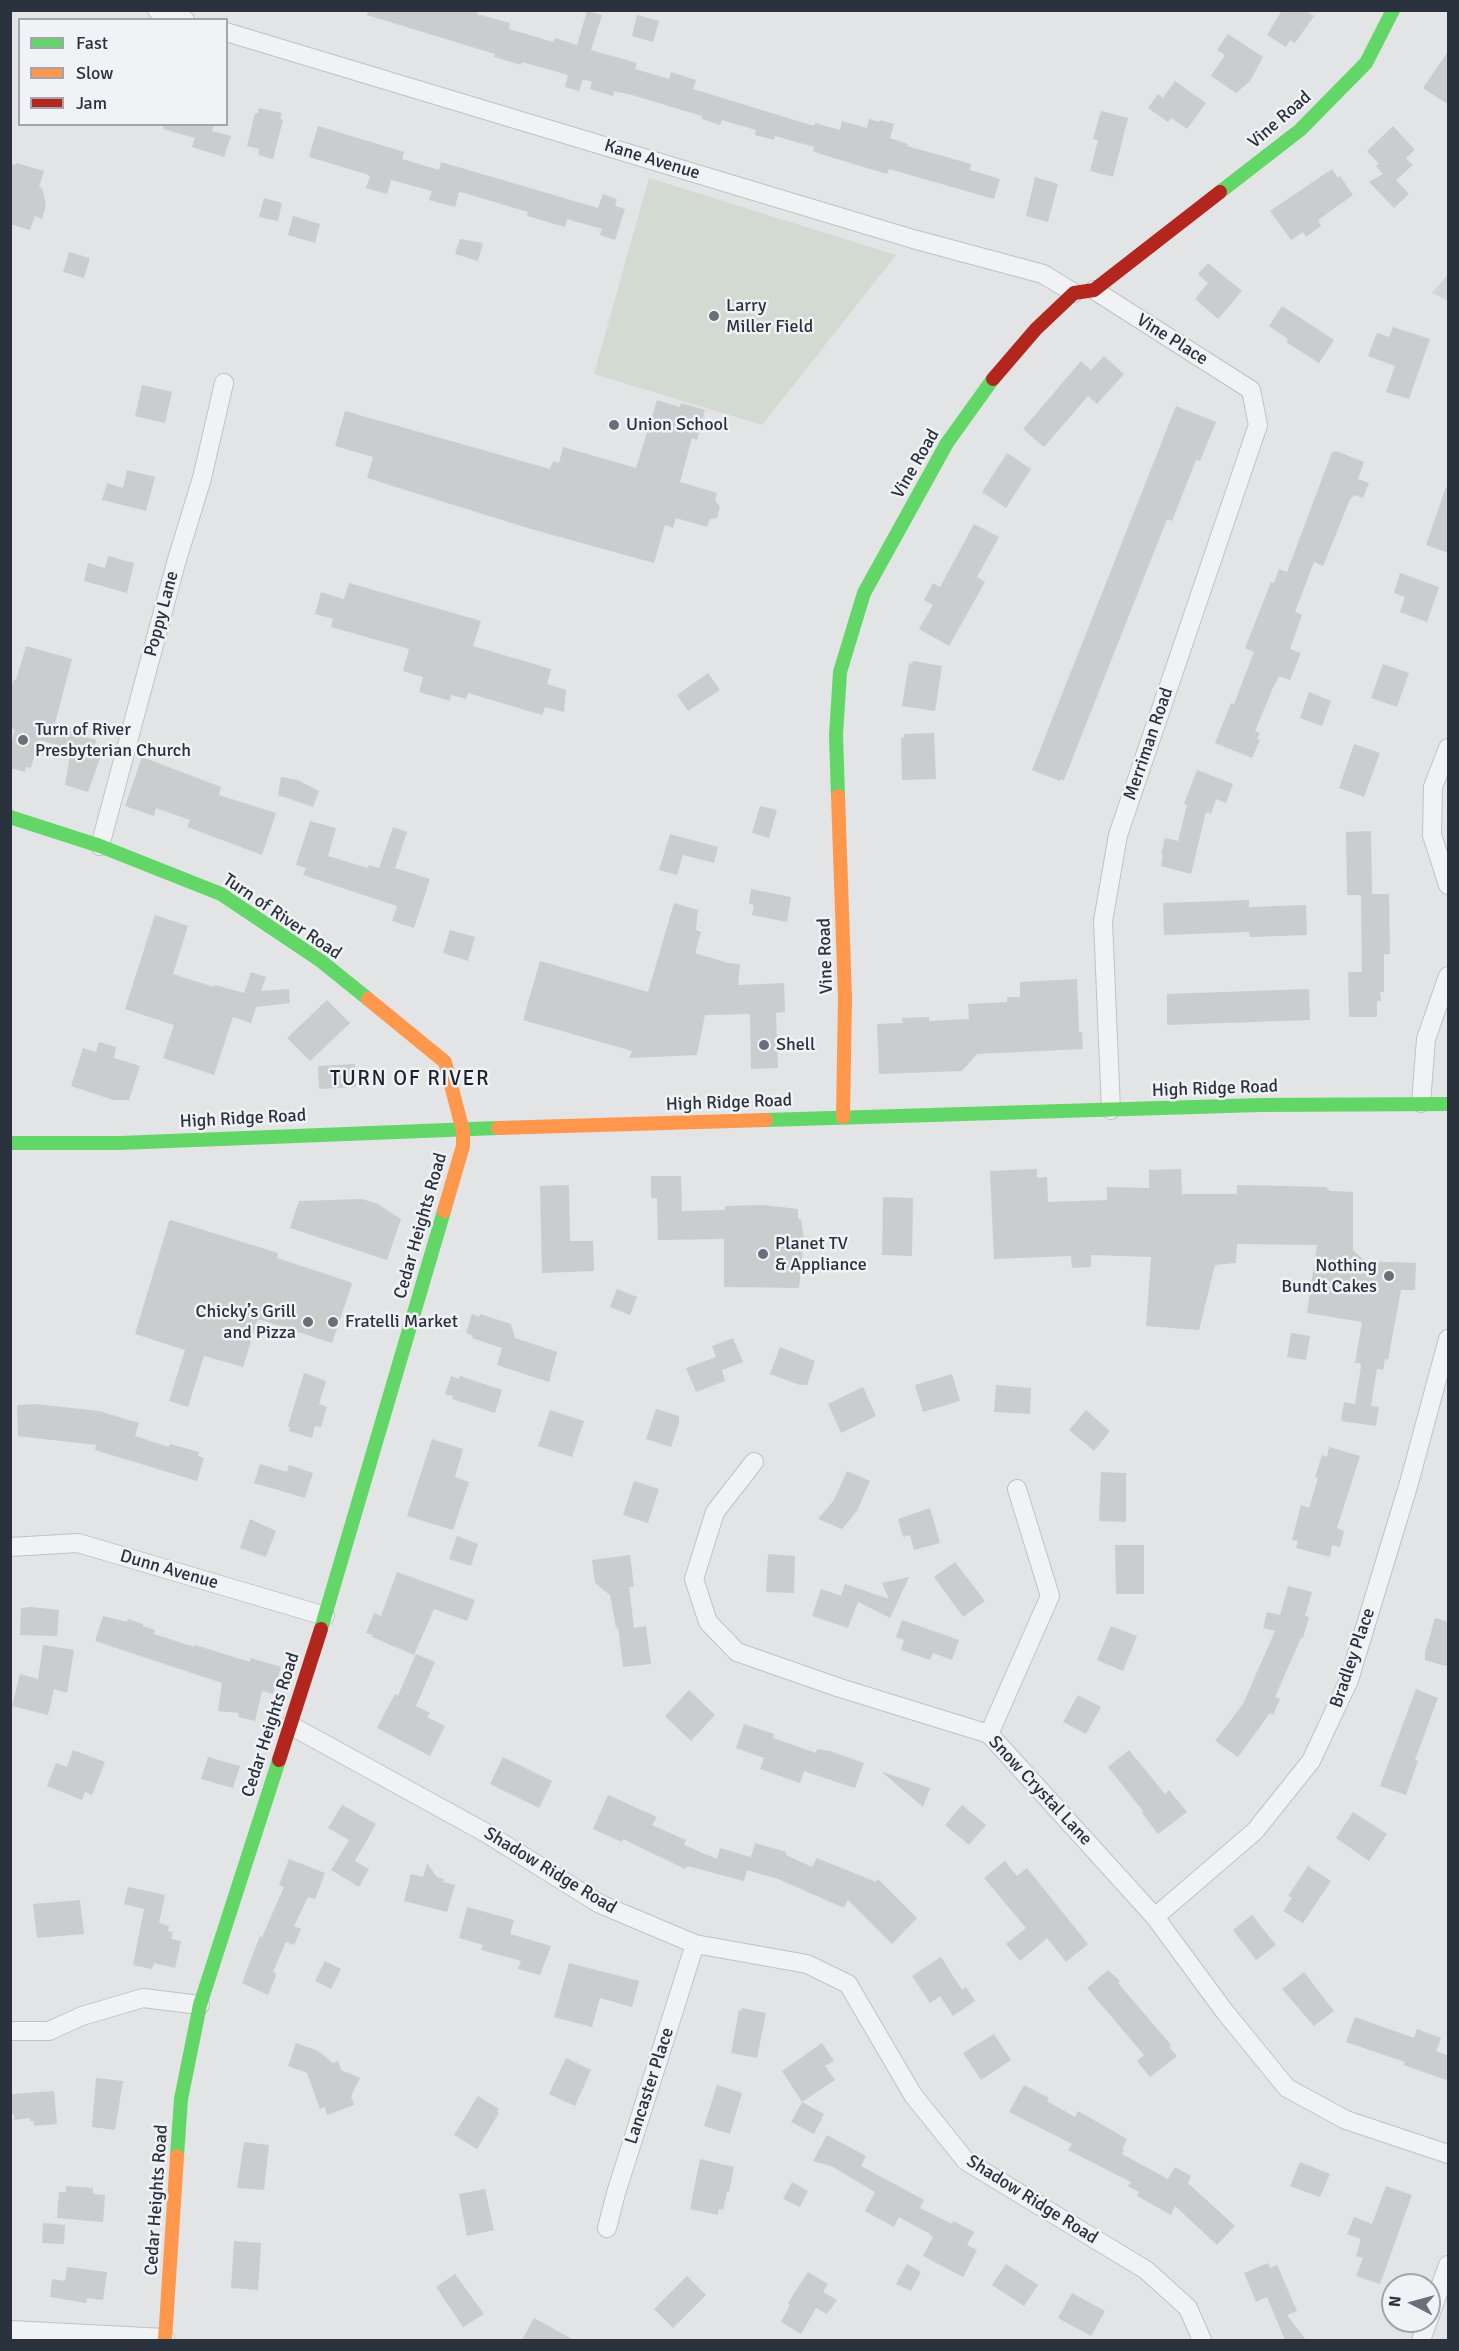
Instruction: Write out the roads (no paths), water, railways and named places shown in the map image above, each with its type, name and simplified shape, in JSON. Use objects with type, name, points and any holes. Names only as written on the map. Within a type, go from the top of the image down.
[{"type":"street","points":[[158,10],[179,18]]},
{"type":"street","name":"Vine Road","points":[[843,1117],[845,998],[836,735],[840,672],[864,593],[947,443],[997,373],[1036,329],[1074,293],[1094,290],[1300,130],[1366,63],[1393,10]]},
{"type":"street","name":"Kane Avenue","points":[[228,33],[913,239],[1043,274],[1074,293]]},
{"type":"street","name":"Vine Place","points":[[1094,290],[1251,390]]},
{"type":"street","name":"Poppy Lane","points":[[100,846],[176,562],[202,478],[224,383]]},
{"type":"street","name":"Merriman Road","points":[[1111,1110],[1103,921],[1118,835],[1258,425],[1251,390]]},
{"type":"street","points":[[1449,748],[1433,787],[1432,834],[1449,885]]},
{"type":"street","name":"Turn of River Road","points":[[10,817],[100,846],[221,894],[321,961],[445,1062],[463,1131]]},
{"type":"street","points":[[1421,1103],[1426,1039],[1449,976]]},
{"type":"street","name":"High Ridge Road","points":[[10,1143],[119,1143],[355,1132],[463,1131],[843,1117],[1449,1104]]},
{"type":"street","name":"Cedar Heights Road","points":[[165,2339],[181,2099],[200,2005],[325,1616],[464,1146],[463,1131]]},
{"type":"street","name":"Bradley Place","points":[[1155,1917],[1256,1831],[1311,1761],[1349,1680],[1449,1339]]},
{"type":"street","name":"Snow Crystal Lane","points":[[754,1462],[715,1512],[694,1579],[708,1622],[738,1652],[840,1688],[989,1734],[1155,1917],[1225,2013],[1287,2088],[1346,2120],[1449,2154]]},
{"type":"street","points":[[989,1734],[1050,1596],[1017,1489]]},
{"type":"street","name":"Dunn Avenue","points":[[10,1547],[78,1543],[325,1616]]},
{"type":"street","name":"Shadow Ridge Road","points":[[290,1725],[486,1833],[600,1904],[695,1944],[807,1964],[848,1984],[913,2094],[966,2161],[1146,2270],[1188,2308],[1202,2340]]},
{"type":"street","name":"Lancaster Place","points":[[607,2228],[615,2193],[695,1944]]},
{"type":"street","points":[[10,2031],[50,2031],[82,2016],[143,1998],[200,2005]]},
{"type":"street","points":[[1441,2286],[1449,2265]]},
{"type":"street","points":[[10,2330],[165,2339]]},
{"type":"place","name":"Larry Miller Field","points":[[714,316]]},
{"type":"place","name":"Union School","points":[[614,425]]},
{"type":"place","name":"Turn of River Presbyterian Church","points":[[23,740]]},
{"type":"place","name":"Shell","points":[[764,1045]]},
{"type":"place","name":"Planet TV & Appliance","points":[[763,1254]]},
{"type":"place","name":"Nothing Bundt Cakes","points":[[1389,1276]]},
{"type":"place","name":"Chicky’s Grill and Pizza","points":[[308,1322]]},
{"type":"place","name":"Fratelli Market","points":[[333,1322]]},
{"type":"district","name":"TURN OF RIVER","points":[[410,1079]]}]
